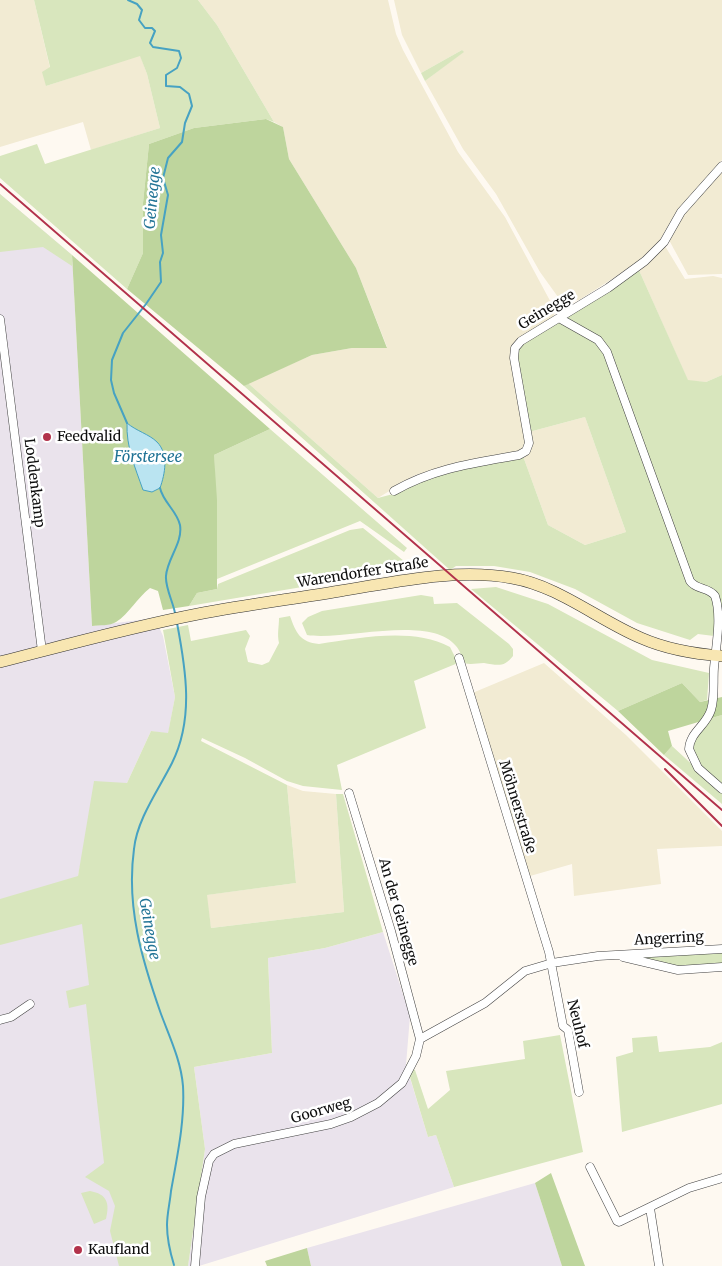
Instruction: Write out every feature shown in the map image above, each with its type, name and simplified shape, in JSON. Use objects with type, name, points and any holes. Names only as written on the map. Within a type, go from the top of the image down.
[{"type":"street","name":"Geinegge","points":[[394,491],[418,477],[463,465],[519,455],[526,451],[529,443],[514,358],[515,348],[521,341],[608,288],[645,261],[664,242],[681,212],[722,166]]},
{"type":"street","points":[[570,310],[572,325]]},
{"type":"street","points":[[559,318],[598,340],[608,352],[690,580],[693,585],[711,592],[716,598],[720,624],[719,656],[712,710],[694,733],[689,749],[690,756],[698,768],[722,789]]},
{"type":"street","name":"Loddenkamp","points":[[0,319],[42,651]]},
{"type":"street","name":"Warendorfer Straße","points":[[0,662],[200,614],[447,575],[489,575],[514,578],[552,591],[622,628],[656,643],[719,656]]},
{"type":"street","name":"Möhnerstraße","points":[[459,658],[552,963]]},
{"type":"street","name":"An der Geinegge","points":[[349,793],[391,930],[420,1039]]},
{"type":"street","name":"Angerring","points":[[552,963],[617,955],[722,949]]},
{"type":"street","name":"Angerring","points":[[617,955],[678,970],[722,967]]},
{"type":"street","points":[[420,1039],[485,1003],[525,970],[552,963]]},
{"type":"street","name":"Neuhof","points":[[552,963],[563,1026],[568,1030],[579,1092]]},
{"type":"street","points":[[0,1020],[11,1017],[30,1004]]},
{"type":"street","name":"Goorweg","points":[[195,1266],[200,1197],[209,1161],[214,1154],[234,1144],[331,1124],[352,1117],[378,1103],[402,1083],[416,1056],[420,1039]]},
{"type":"street","points":[[590,1167],[617,1221],[623,1222],[689,1188],[722,1178]]},
{"type":"street","points":[[650,1208],[659,1266]]},
{"type":"shaded area","points":[[0,0],[34,0],[50,68],[46,86],[140,55],[147,74],[160,128],[91,150],[83,122],[0,147]]},
{"type":"shaded area","points":[[198,0],[388,0],[396,34],[403,50],[458,152],[505,217],[555,310],[526,443],[521,451],[415,475],[378,498],[248,383],[312,355],[352,348],[387,347],[356,268],[289,159],[283,127],[274,122],[217,25]]},
{"type":"shaded area","points":[[394,0],[722,0],[722,160],[678,209],[660,240],[637,263],[579,300],[566,301],[558,297],[540,272],[496,194],[463,149],[425,81],[463,52],[462,50],[421,73],[402,35]]},
{"type":"shaded area","points":[[722,171],[722,274],[688,275],[669,240],[676,225],[690,205]]},
{"type":"shaded area","points":[[0,194],[72,255],[92,626],[155,618],[163,636],[175,697],[168,734],[151,731],[127,783],[82,857],[78,876],[122,1266],[0,1266]]},
{"type":"shaded area","points":[[665,246],[685,279],[713,276],[722,278],[722,375],[706,382],[688,381],[638,268]]},
{"type":"shaded area","points":[[585,417],[626,532],[585,545],[548,525],[523,456],[529,432]]},
{"type":"shaded area","points":[[544,663],[626,735],[722,831],[722,846],[657,849],[661,884],[574,896],[572,864],[530,876],[470,694]]},
{"type":"shaded area","points":[[287,785],[303,791],[336,794],[344,912],[211,928],[206,895],[296,883]]},
{"type":"shaded area","points":[[383,932],[410,1016],[406,1065],[428,1137],[436,1135],[454,1187],[199,1266],[188,1266],[205,1149],[194,1067],[272,1053],[268,958],[325,948]]},
{"type":"shaded area","points":[[535,1183],[562,1266],[311,1266],[307,1248]]},
{"type":"green space","points":[[34,0],[198,0],[217,25],[274,122],[266,119],[194,128],[149,144],[143,203],[143,253],[127,289],[0,178],[0,156],[37,144],[45,164],[160,128],[147,74],[140,56],[46,86],[42,72],[50,67]]},
{"type":"green space","points":[[462,50],[464,52],[425,81],[421,73]]},
{"type":"green space","points":[[266,119],[283,127],[289,159],[356,268],[387,348],[352,348],[312,355],[244,386],[127,289],[143,253],[143,203],[149,144],[194,128]]},
{"type":"green space","points":[[0,194],[72,255],[72,266],[43,247],[0,252]]},
{"type":"green space","points":[[72,255],[270,429],[214,455],[217,500],[217,589],[197,593],[189,606],[163,610],[158,591],[150,588],[125,615],[108,625],[92,626]]},
{"type":"green space","points":[[638,268],[688,380],[706,382],[722,375],[722,637],[698,634],[690,640],[637,623],[575,589],[530,572],[494,566],[456,566],[450,570],[244,386],[248,383],[378,498],[393,494],[420,479],[523,456],[548,525],[585,545],[626,532],[585,417],[529,432],[516,356],[520,345]]},
{"type":"green space","points":[[270,429],[407,548],[404,552],[360,521],[217,579],[214,455]]},
{"type":"green space","points":[[363,528],[404,561],[335,572],[314,585],[189,606],[197,593],[217,589],[218,584],[350,530]]},
{"type":"green space","points":[[496,587],[548,604],[652,660],[709,673],[707,700],[700,702],[682,683],[618,711],[471,589]]},
{"type":"green space","points":[[421,595],[433,597],[434,604],[457,603],[509,644],[513,649],[513,656],[510,660],[500,665],[484,663],[467,664],[464,663],[456,646],[444,637],[427,632],[407,630],[323,636],[307,635],[302,623],[308,617],[322,611]]},
{"type":"green space","points":[[290,616],[300,636],[313,643],[319,644],[368,637],[419,637],[450,647],[458,663],[414,681],[426,728],[337,765],[342,790],[303,786],[287,781],[245,758],[202,738],[201,741],[287,785],[296,883],[207,895],[211,928],[344,912],[336,794],[343,794],[383,932],[325,948],[268,958],[272,1053],[194,1067],[205,1149],[188,1266],[119,1266],[110,1231],[115,1206],[109,1191],[85,1177],[104,1163],[86,1004],[69,1008],[66,991],[89,985],[82,924],[0,945],[0,899],[78,876],[94,781],[127,783],[151,731],[168,733],[175,697],[163,630],[188,625],[191,641],[246,630],[250,636],[245,649],[248,662],[262,665],[269,662],[279,643],[279,618]]},
{"type":"green space","points":[[682,683],[700,702],[722,697],[722,715],[668,731],[672,746],[664,755],[618,711]]},
{"type":"green space","points":[[722,715],[722,785],[701,766],[692,749],[692,743],[709,719]]},
{"type":"green space","points":[[672,746],[722,792],[722,804],[664,755]]},
{"type":"green space","points":[[722,950],[722,965],[685,968],[641,960],[640,956]]},
{"type":"green space","points":[[560,1035],[583,1152],[454,1187],[436,1135],[428,1137],[406,1064],[415,1070],[428,1109],[450,1090],[446,1071],[525,1059],[523,1041]]},
{"type":"green space","points":[[657,1036],[659,1052],[710,1047],[722,1042],[722,1104],[622,1132],[616,1057],[633,1052],[632,1038]]},
{"type":"green space","points":[[551,1173],[585,1266],[562,1266],[535,1183]]},
{"type":"green space","points":[[90,1191],[104,1197],[108,1208],[106,1219],[94,1224],[81,1193]]},
{"type":"green space","points":[[307,1248],[311,1266],[267,1266],[265,1261]]},
{"type":"water","name":"Förstersee","points":[[127,423],[154,439],[163,452],[165,464],[162,482],[160,488],[152,492],[143,490],[130,449]]},
{"type":"waterway","name":"Geinegge","points":[[127,423],[114,393],[111,380],[112,360],[123,333],[161,282],[160,262],[163,253],[161,235],[168,195],[163,178],[168,158],[182,142],[185,123],[192,106],[189,94],[180,87],[166,86],[166,75],[177,68],[181,58],[179,51],[153,47],[150,43],[155,31],[152,28],[145,28],[139,20],[142,10],[137,4],[128,0]]},
{"type":"waterway","name":"Geinegge","points":[[160,488],[180,525],[179,538],[166,576],[175,613]]},
{"type":"waterway","name":"Geinegge","points":[[174,1265],[168,1240],[167,1221],[182,1126],[183,1086],[178,1059],[154,994],[137,933],[132,892],[132,871],[139,827],[149,804],[172,763],[183,729],[186,712],[185,676],[177,623]]},
{"type":"railway","points":[[0,184],[722,810]]},
{"type":"railway","points":[[665,769],[722,826]]},
{"type":"place","name":"Feedvalid","points":[[47,437]]},
{"type":"place","name":"Kaufland","points":[[78,1250]]}]
